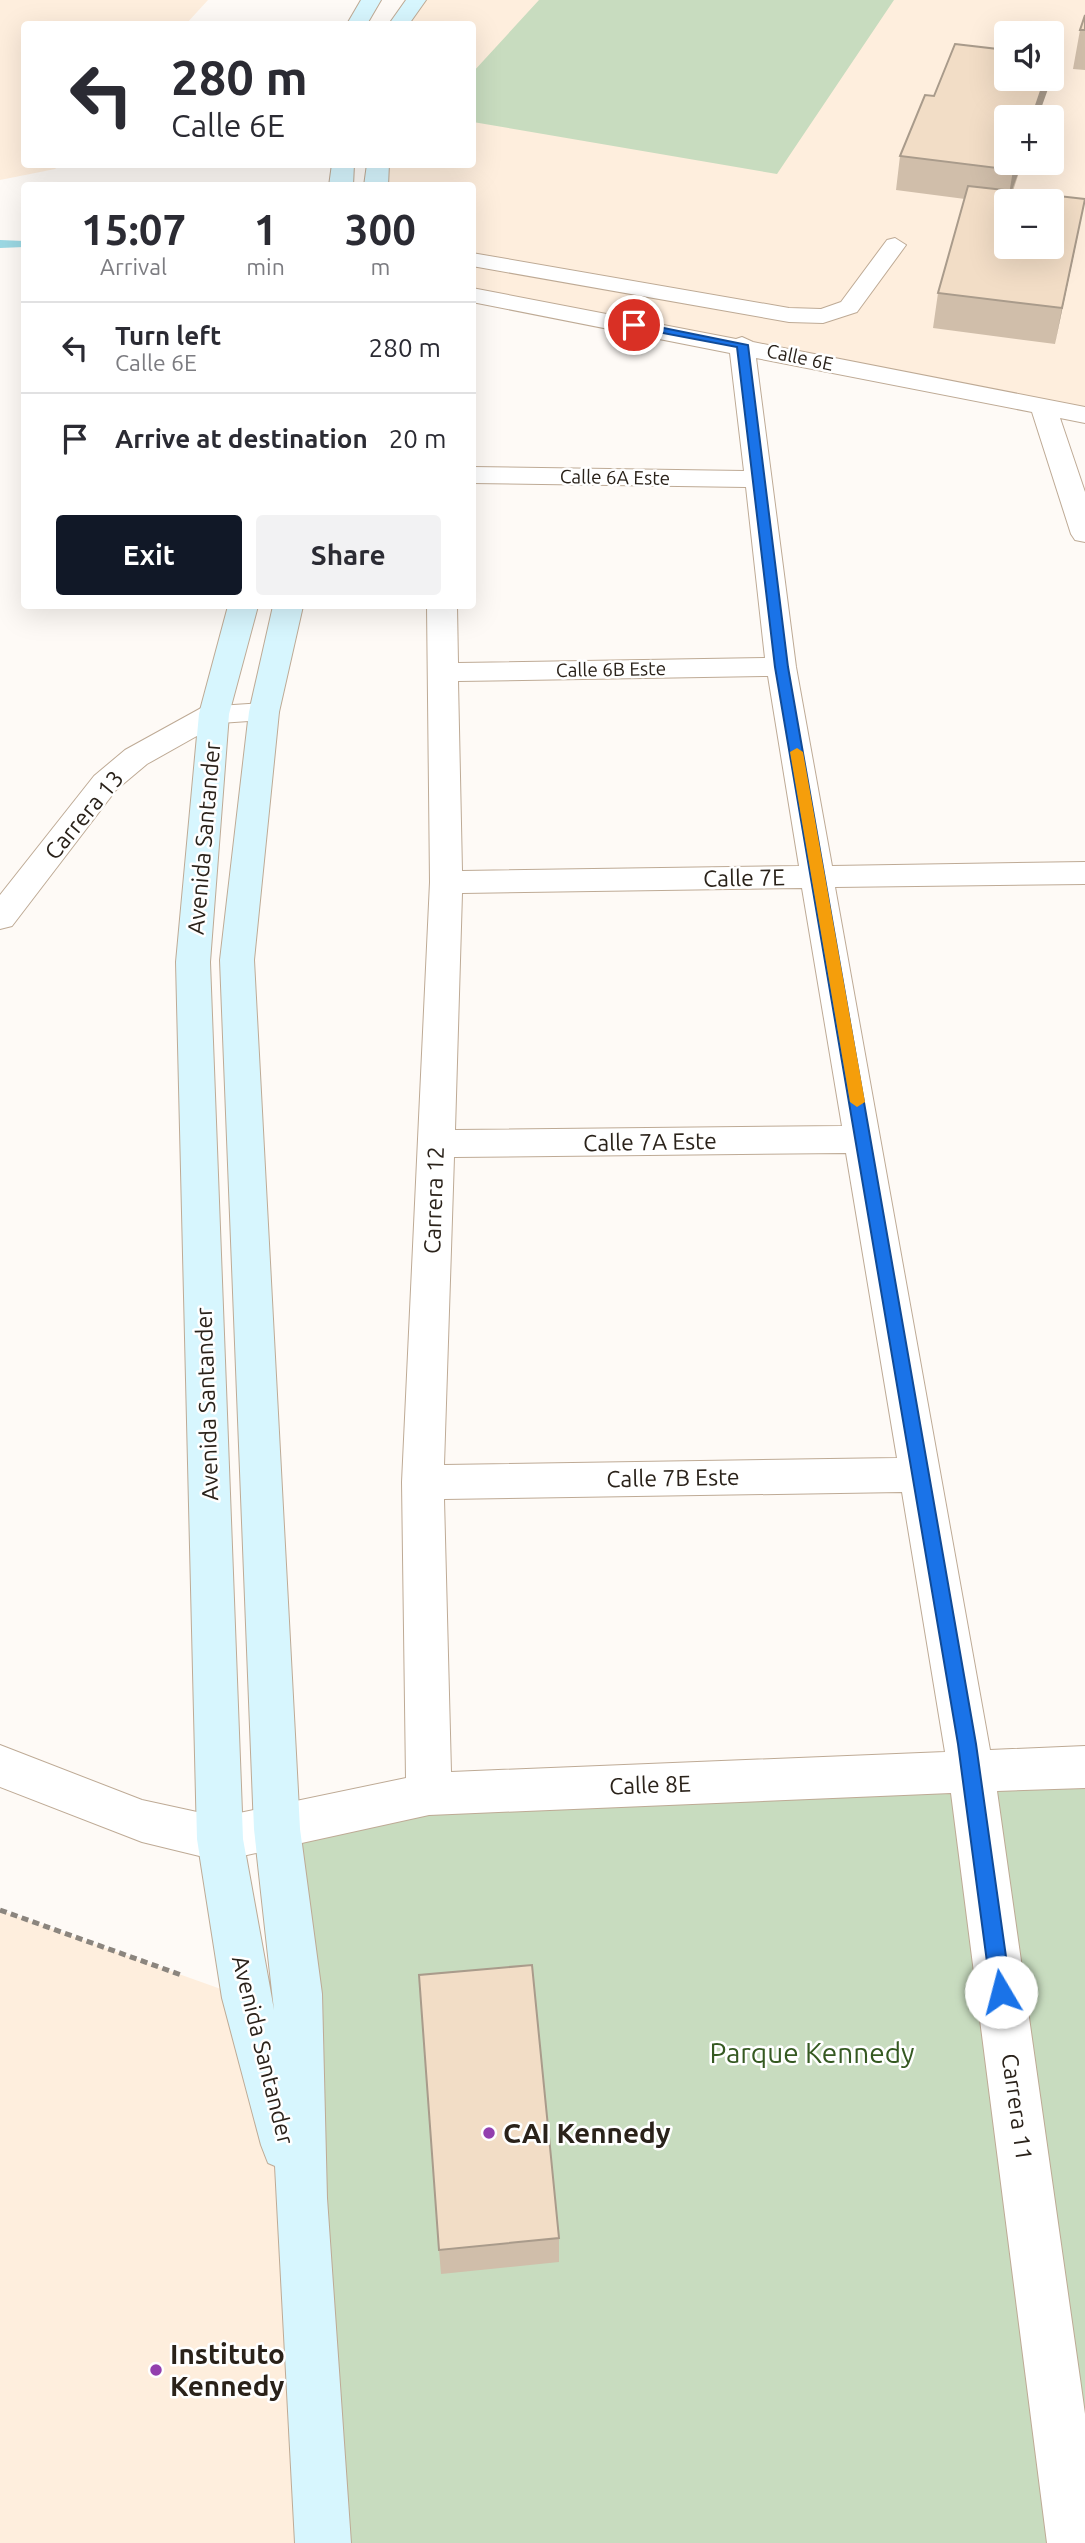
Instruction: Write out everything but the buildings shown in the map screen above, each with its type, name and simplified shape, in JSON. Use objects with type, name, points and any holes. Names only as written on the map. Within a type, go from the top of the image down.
[{"type":"street","points":[[359,21],[371,0]]},
{"type":"street","points":[[400,21],[416,0]]},
{"type":"street","name":"Calle 6E","points":[[476,296],[742,345],[1085,415]]},
{"type":"street","name":"Carrera 11","points":[[742,345],[782,667],[971,1771],[1075,2543]]},
{"type":"street","points":[[1043,407],[1085,534]]},
{"type":"street","name":"Calle 6A Este","points":[[476,475],[757,479]]},
{"type":"street","name":"Avenida Santander","points":[[242,609],[215,714],[193,962],[220,1839],[246,1998],[301,2197]]},
{"type":"street","name":"Avenida Santander","points":[[287,609],[264,712],[237,960],[277,1829],[298,1994],[301,2197],[323,2543]]},
{"type":"street","name":"Carrera 12","points":[[429,1794],[424,1482],[446,882],[442,609]]},
{"type":"street","name":"Calle 6B Este","points":[[441,672],[782,667]]},
{"type":"street","name":"Carrera 13","points":[[0,918],[105,783],[136,757],[215,714],[264,712]]},
{"type":"street","name":"Calle 7E","points":[[446,882],[1085,873]]},
{"type":"street","name":"Calle 7A Este","points":[[436,1144],[864,1139]]},
{"type":"street","name":"Calle 7B Este","points":[[424,1482],[922,1475]]},
{"type":"street","points":[[0,1766],[142,1821],[220,1839]]},
{"type":"street","name":"Calle 8E","points":[[220,1839],[277,1829],[429,1794],[1085,1767]]},
{"type":"lane","points":[[476,260],[789,315],[823,316],[849,307],[895,245]]},
{"type":"path","points":[[0,1910],[246,1998]]},
{"type":"shaded area","points":[[0,0],[208,0],[189,21],[21,21],[21,168],[56,168],[0,180]]},
{"type":"shaded area","points":[[416,0],[1085,0],[1085,415],[476,296],[476,182],[376,182],[378,168],[476,168],[476,21],[401,21]]},
{"type":"shaded area","name":"Instituto Kennedy","points":[[0,1910],[246,1998],[301,2198],[323,2543],[0,2543]]},
{"type":"green space","points":[[539,0],[894,0],[777,174],[476,123],[476,69]]},
{"type":"green space","name":"Parque Kennedy","points":[[1085,1767],[1085,2543],[323,2543],[277,1829],[429,1794]]},
{"type":"waterway","points":[[0,244],[21,244]]},
{"type":"slow traffic","points":[[797,752],[857,1102]]},
{"type":"place","name":"CAI Kennedy","points":[[489,2133]]},
{"type":"place","name":"Instituto Kennedy","points":[[156,2370]]},
{"type":"route","points":[[634,325],[742,345],[782,667],[967,1744],[1001,1992]]}]
